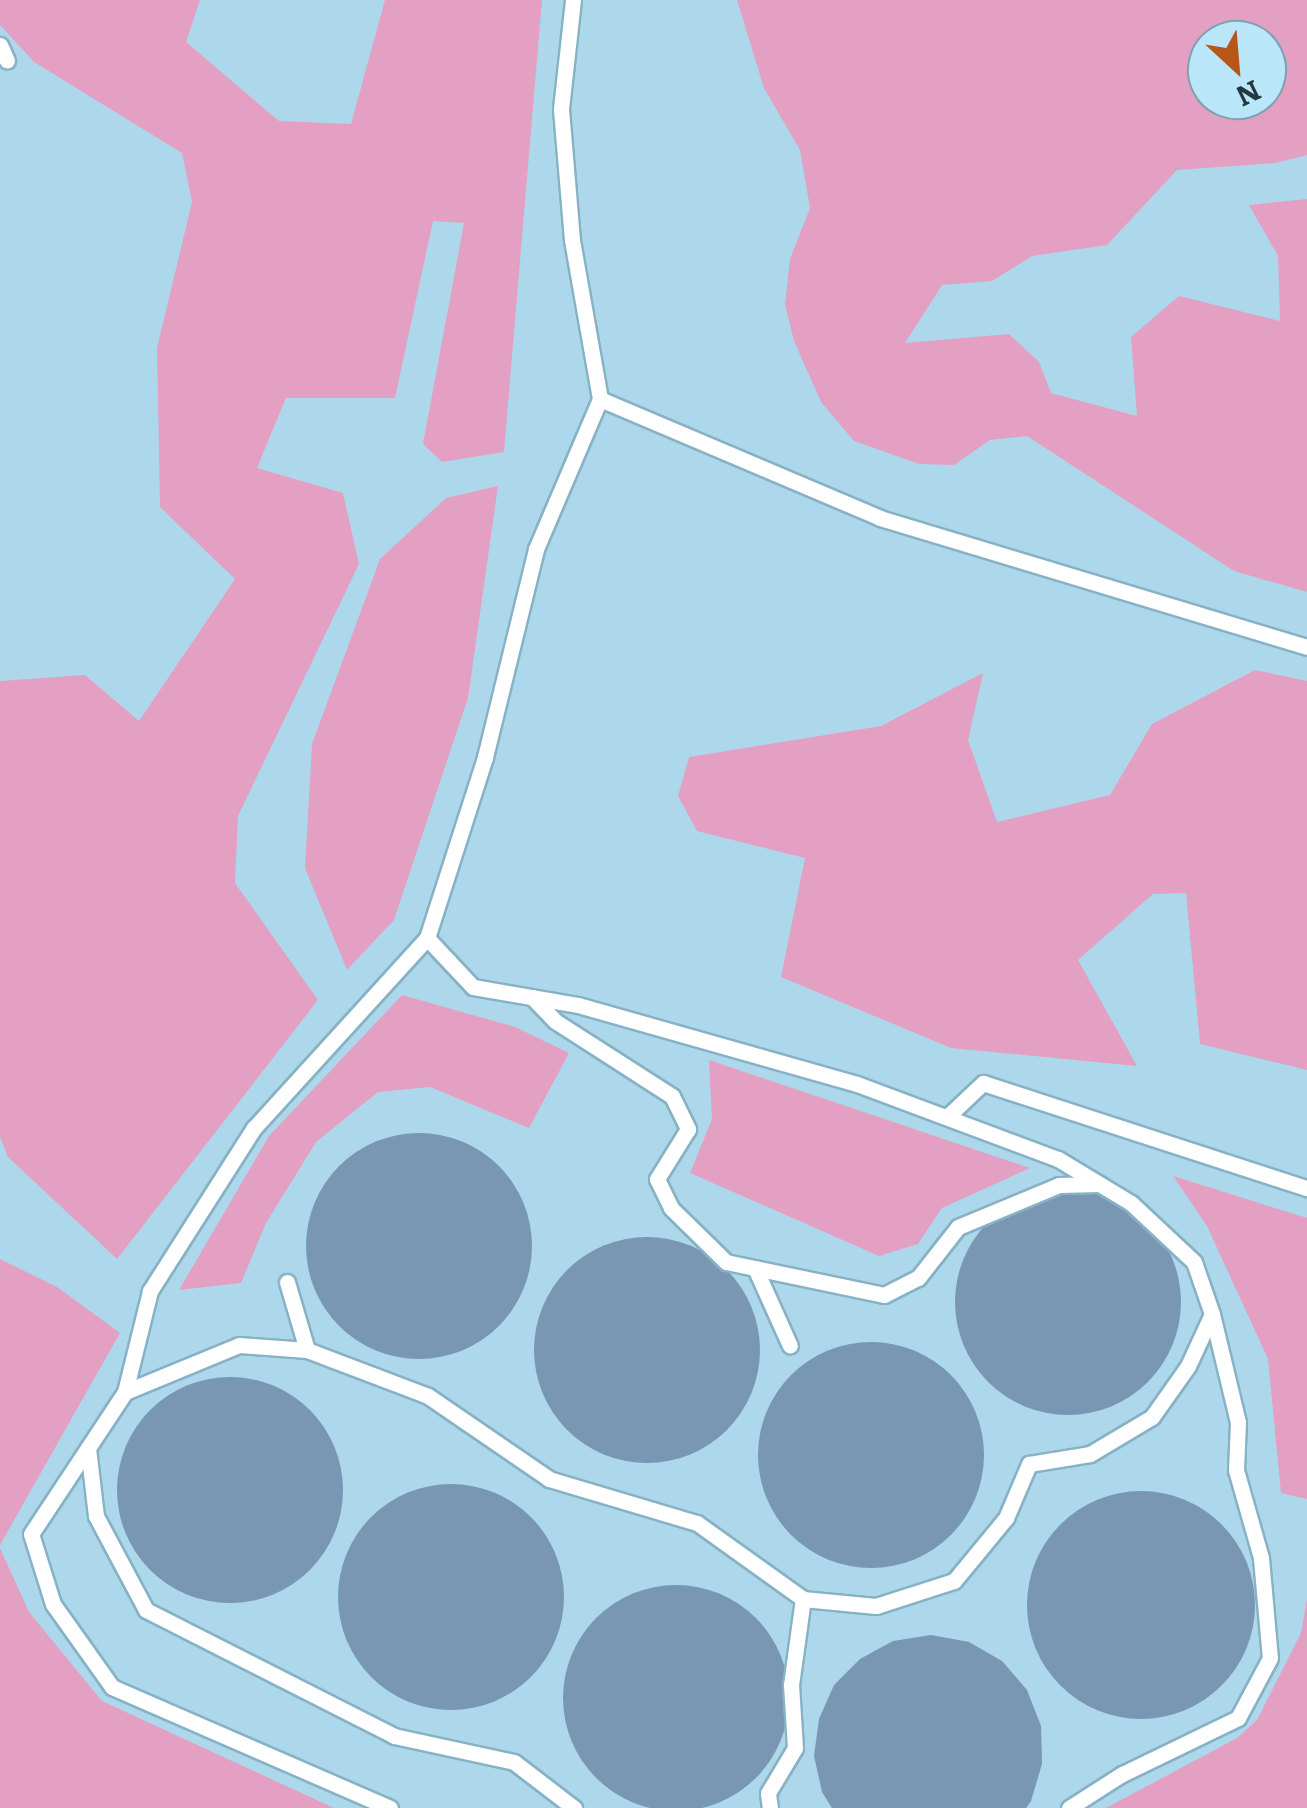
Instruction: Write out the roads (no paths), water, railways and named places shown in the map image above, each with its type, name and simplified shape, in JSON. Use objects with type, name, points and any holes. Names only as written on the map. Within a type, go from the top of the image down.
[{"type":"lane","points":[[390,1808],[112,1687],[54,1604],[31,1534],[125,1392],[150,1290],[254,1128],[427,938],[485,757],[536,549],[600,399],[572,240],[561,109],[573,0]]},
{"type":"lane","points":[[0,45],[7,61]]},
{"type":"lane","points":[[600,399],[880,518],[1307,648]]},
{"type":"lane","points":[[427,938],[473,987],[578,1005],[857,1084],[1058,1158],[1131,1203],[1194,1262],[1212,1314],[1238,1422],[1236,1470],[1262,1558],[1270,1658],[1238,1718],[1122,1774],[1068,1808]]},
{"type":"lane","points":[[532,997],[555,1021],[672,1096],[688,1129],[657,1179],[671,1208],[726,1262],[884,1295],[918,1278],[958,1227],[1059,1185],[1099,1184]]},
{"type":"lane","points":[[946,1117],[983,1083],[1307,1188]]},
{"type":"lane","points":[[755,1268],[790,1346]]},
{"type":"lane","points":[[287,1282],[307,1350]]},
{"type":"lane","points":[[125,1392],[239,1345],[307,1350],[428,1396],[549,1478],[697,1523],[803,1599],[876,1606],[954,1581],[1006,1518],[1029,1464],[1090,1454],[1152,1417],[1188,1366],[1212,1314]]},
{"type":"lane","points":[[88,1448],[96,1516],[146,1610],[394,1736],[514,1762],[574,1808]]},
{"type":"lane","points":[[770,1808],[768,1793],[795,1748],[791,1685],[803,1599]]}]
